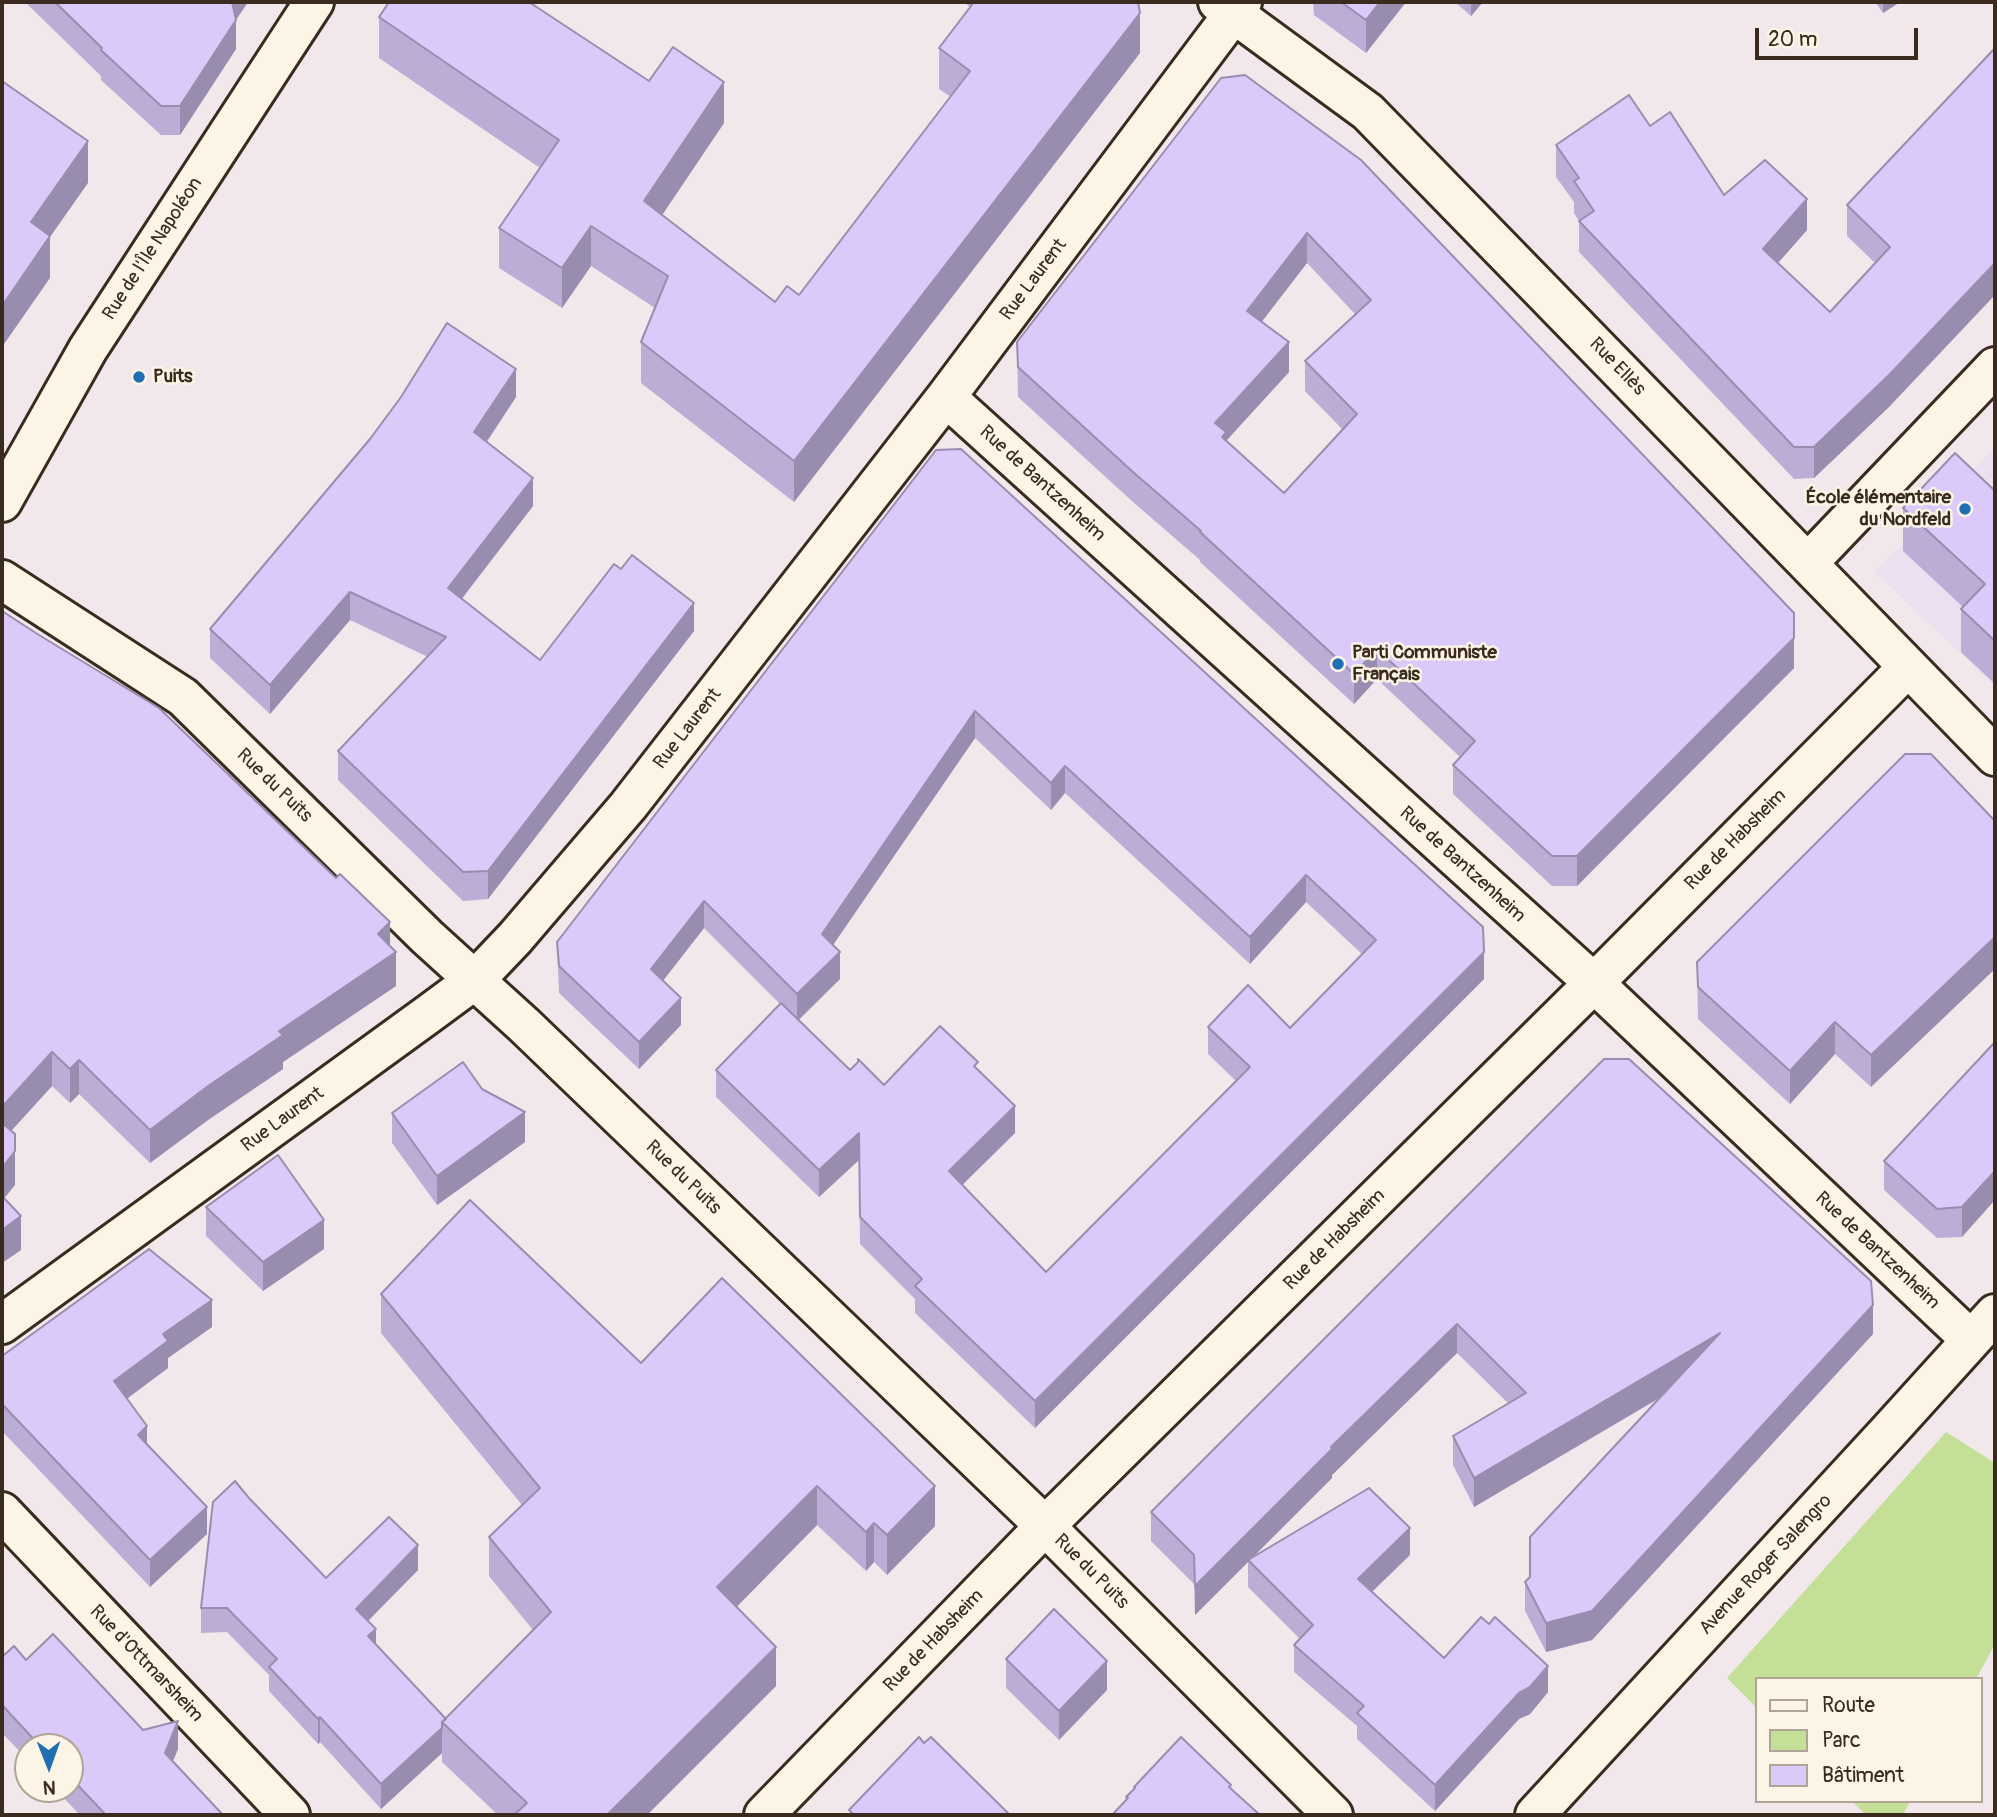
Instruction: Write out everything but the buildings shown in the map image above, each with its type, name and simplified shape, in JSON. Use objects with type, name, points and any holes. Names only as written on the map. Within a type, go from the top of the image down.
[{"type":"street","name":"Rue de l'Île Napoléon","points":[[2,502],[88,349],[314,2]]},
{"type":"street","name":"Rue Laurent","points":[[2,1324],[476,979],[515,938],[628,806],[946,397],[1231,5]]},
{"type":"street","name":"Rue Ellès","points":[[1231,5],[1368,112],[1995,756]]},
{"type":"street","points":[[1808,563],[1995,367]]},
{"type":"street","name":"Rue de Bantzenheim","points":[[946,397],[1594,983],[1983,1327]]},
{"type":"street","name":"Rue du Puits","points":[[2,580],[183,697],[427,937],[476,979],[1045,1527],[1333,1815]]},
{"type":"street","name":"Rue de Habsheim","points":[[764,1815],[1045,1527],[1594,983],[1908,667]]},
{"type":"street","name":"Avenue Roger Salengro","points":[[1535,1815],[1983,1327]]},
{"type":"street","name":"Rue d'Ottmarsheim","points":[[2,1513],[290,1815]]},
{"type":"shaded area","name":"École élémentaire du Nordfeld","points":[[1995,447],[1995,687],[1875,572]]},
{"type":"green space","points":[[1946,1432],[1995,1463],[1995,1644],[1977,1677],[1756,1677],[1756,1707],[1727,1678]]},
{"type":"green space","points":[[1854,1803],[1909,1803],[1903,1815],[1866,1815]]},
{"type":"place","name":"Puits","points":[[139,377]]},
{"type":"place","name":"École élémentaire du Nordfeld","points":[[1965,509]]},
{"type":"place","name":"Parti Communiste Français","points":[[1338,664]]}]
